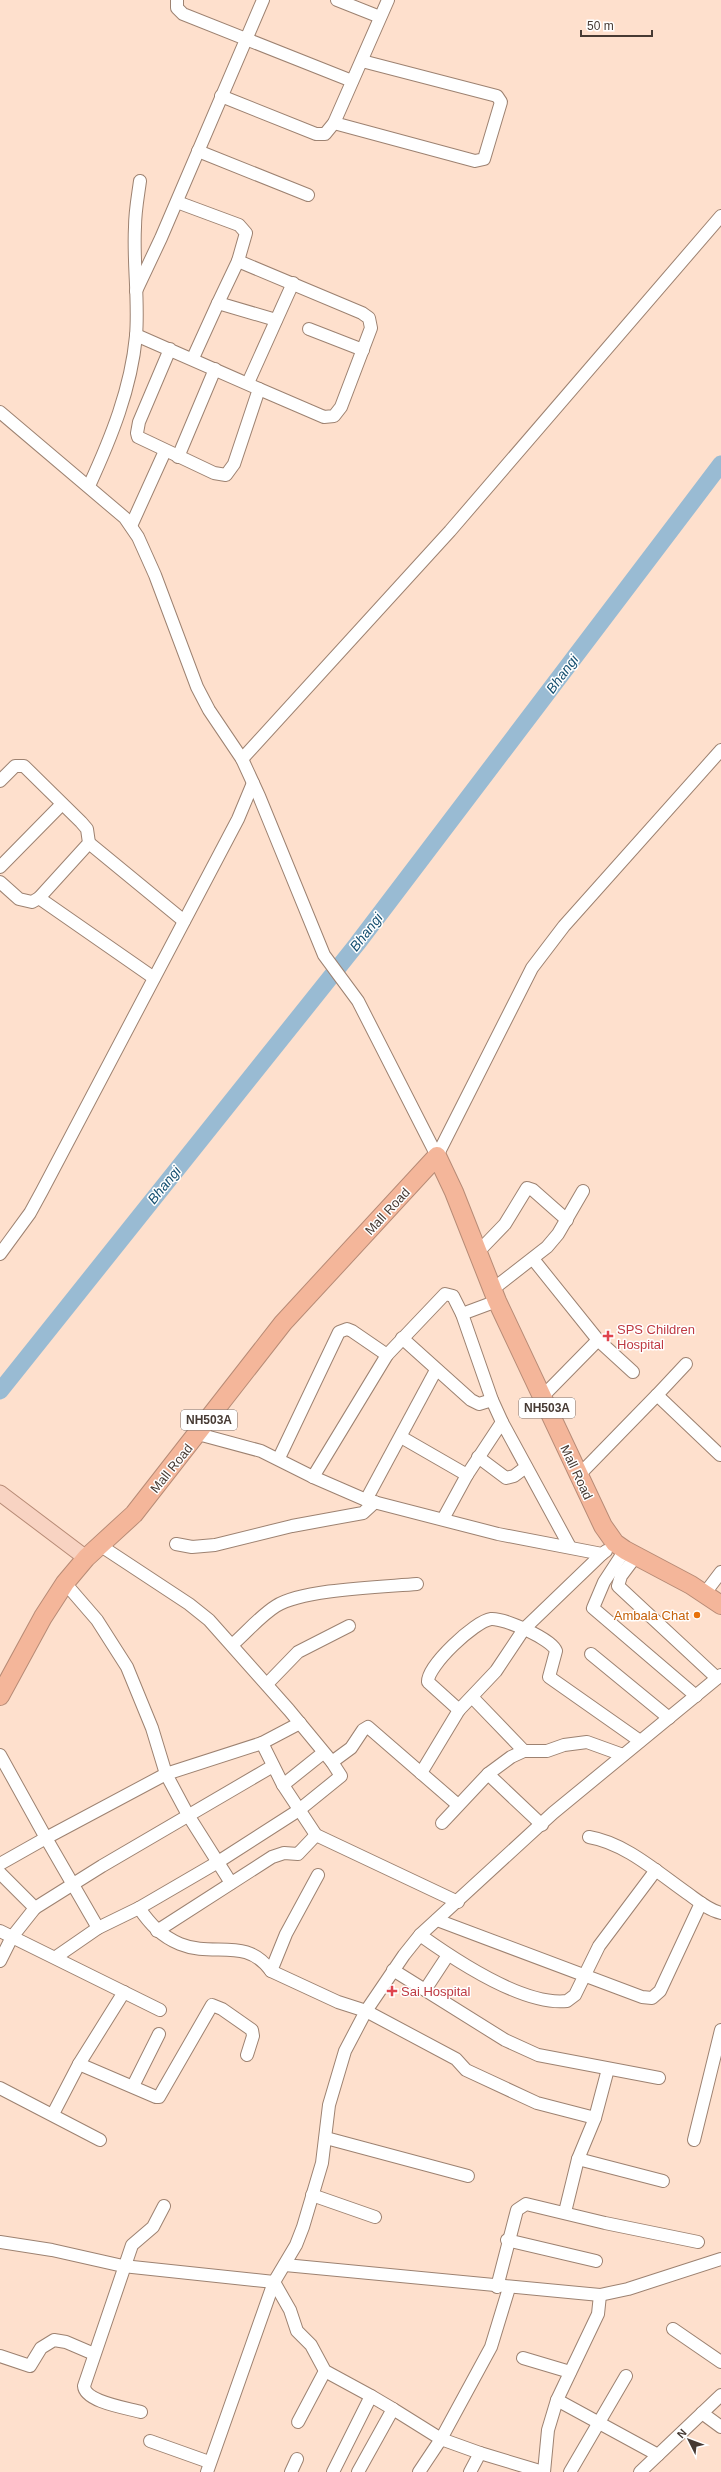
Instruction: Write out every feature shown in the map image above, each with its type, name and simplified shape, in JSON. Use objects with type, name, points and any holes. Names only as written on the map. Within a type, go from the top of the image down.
[{"type":"highway","name":"Mall Road","points":[[0,1696],[43,1617],[65,1583],[86,1558],[101,1546],[134,1514],[198,1434],[283,1323],[437,1156],[479,1251],[495,1295],[603,1526],[620,1551],[705,1593],[721,1605]]},
{"type":"main road","points":[[0,1492],[86,1558]]},
{"type":"street","points":[[177,0],[177,8],[183,14],[352,81]]},
{"type":"street","points":[[136,291],[177,202],[263,0]]},
{"type":"street","points":[[337,0],[380,17]]},
{"type":"street","points":[[222,96],[321,135],[328,132],[334,123],[388,0]]},
{"type":"street","points":[[334,123],[475,161],[484,159],[501,102],[497,96],[362,61]]},
{"type":"street","points":[[198,151],[308,195]]},
{"type":"street","points":[[89,486],[106,447],[128,386],[136,335],[134,228],[140,182]]},
{"type":"street","points":[[177,202],[239,225],[246,233],[238,261],[192,358]]},
{"type":"street","points":[[242,759],[450,531],[721,216]]},
{"type":"street","points":[[136,335],[192,358],[324,417],[334,416],[341,407],[371,328],[369,318],[362,313],[238,261]]},
{"type":"street","points":[[248,383],[293,283]]},
{"type":"street","points":[[218,303],[276,320]]},
{"type":"street","points":[[309,330],[363,350]]},
{"type":"street","points":[[170,349],[139,422],[137,433],[140,439],[178,457],[214,473],[226,475],[234,464],[259,389]]},
{"type":"street","points":[[178,457],[215,369]]},
{"type":"street","points":[[0,412],[89,486],[131,526],[155,575],[197,687],[209,710],[242,759],[309,921],[332,966],[346,984],[381,1044],[437,1156]]},
{"type":"street","points":[[131,526],[165,451]]},
{"type":"street","points":[[437,1156],[532,968],[564,926],[721,750]]},
{"type":"street","points":[[0,781],[20,764],[87,829],[89,843],[184,921]]},
{"type":"street","points":[[0,1254],[30,1213],[238,819],[253,783]]},
{"type":"street","points":[[0,867],[62,804]]},
{"type":"street","points":[[0,882],[19,899],[32,902],[39,898],[89,843]]},
{"type":"street","points":[[39,898],[154,978]]},
{"type":"street","points":[[479,1251],[505,1224],[527,1188],[533,1190],[567,1220]]},
{"type":"street","points":[[462,1314],[495,1295],[547,1247],[567,1220],[583,1191]]},
{"type":"street","points":[[533,1259],[598,1340],[633,1372]]},
{"type":"street","points":[[313,1477],[387,1355],[445,1294],[453,1296],[462,1314],[492,1400],[502,1422],[570,1547]]},
{"type":"street","points":[[279,1458],[339,1332],[347,1329],[352,1331],[387,1355]]},
{"type":"street","points":[[402,1338],[436,1370],[476,1403],[483,1404],[492,1400]]},
{"type":"street","points":[[542,1397],[598,1340]]},
{"type":"street","points":[[578,1475],[686,1364]]},
{"type":"street","points":[[176,1544],[192,1547],[215,1545],[292,1526],[363,1512],[371,1501],[401,1437],[436,1370]]},
{"type":"street","points":[[657,1395],[720,1455]]},
{"type":"street","points":[[443,1519],[466,1476],[502,1422]]},
{"type":"street","points":[[198,1434],[261,1451],[279,1458],[313,1477],[371,1501],[498,1534],[570,1547],[620,1551]]},
{"type":"street","points":[[401,1437],[466,1476]]},
{"type":"street","points":[[478,1457],[506,1478],[514,1476],[526,1467]]},
{"type":"street","points":[[56,1957],[98,1928],[138,1908],[218,1862],[299,1810],[340,1778],[341,1774],[267,1684],[232,1645],[198,1611],[101,1546]]},
{"type":"street","points":[[421,1773],[459,1710],[496,1671],[524,1629],[620,1551]]},
{"type":"street","points":[[150,2441],[208,2467],[274,2282],[296,2245],[322,2163],[332,2090],[345,2051],[366,2011],[393,1970],[420,1935],[542,1825],[640,1740],[719,1677],[618,1586],[621,1576],[620,1551]]},
{"type":"street","points":[[620,1551],[593,1608],[696,1696]]},
{"type":"street","points":[[705,1593],[721,1572]]},
{"type":"street","points":[[65,1583],[97,1620],[127,1666],[152,1728],[166,1774],[188,1815],[231,1883]]},
{"type":"street","points":[[232,1645],[275,1606],[286,1601],[348,1590],[417,1584]]},
{"type":"street","points":[[459,1710],[430,1686],[428,1678],[433,1668],[455,1645],[484,1621],[497,1620],[524,1629],[555,1647],[554,1661],[548,1674],[551,1680],[640,1740]]},
{"type":"street","points":[[267,1684],[298,1652],[348,1626]]},
{"type":"street","points":[[591,1654],[669,1718]]},
{"type":"street","points":[[472,1697],[524,1751]]},
{"type":"street","points":[[0,1864],[166,1774],[262,1743],[300,1723]]},
{"type":"street","points":[[332,1762],[351,1748],[363,1730],[368,1727],[458,1805]]},
{"type":"street","points":[[442,1823],[488,1774],[511,1756],[524,1751],[547,1751],[564,1745],[587,1742],[623,1755]]},
{"type":"street","points":[[262,1743],[283,1785],[316,1835],[458,1902]]},
{"type":"street","points":[[283,1785],[323,1753]]},
{"type":"street","points":[[0,1755],[72,1885],[98,1928]]},
{"type":"street","points":[[0,1961],[12,1937],[35,1908],[188,1815],[273,1766]]},
{"type":"street","points":[[488,1774],[542,1825]]},
{"type":"street","points":[[158,1931],[278,1854],[298,1854],[316,1835]]},
{"type":"street","points":[[588,1837],[612,1843],[656,1870],[701,1903],[721,1913]]},
{"type":"street","points":[[420,1935],[448,1955],[514,1990],[563,2002],[572,1999],[575,1995],[599,1946],[656,1870]]},
{"type":"street","points":[[0,1873],[35,1908]]},
{"type":"street","points":[[271,1971],[286,1934],[318,1875]]},
{"type":"street","points":[[437,1920],[642,1997],[655,1996],[662,1987],[701,1903]]},
{"type":"street","points":[[138,1908],[158,1931],[190,1947],[253,1953],[262,1960],[271,1971],[338,2002],[366,2011],[453,2057],[466,2070],[537,2103],[595,2118]]},
{"type":"street","points":[[0,1931],[56,1957],[160,2010]]},
{"type":"street","points":[[425,1990],[448,1955]]},
{"type":"street","points":[[393,1970],[520,2048],[538,2055],[659,2078]]},
{"type":"street","points":[[53,2114],[79,2064],[124,1992]]},
{"type":"street","points":[[79,2064],[133,2086],[156,2098],[162,2095],[212,2005],[222,2009],[252,2030],[253,2036],[247,2055]]},
{"type":"street","points":[[694,2140],[721,2030]]},
{"type":"street","points":[[133,2086],[159,2034]]},
{"type":"street","points":[[565,2212],[578,2159],[595,2118],[608,2069]]},
{"type":"street","points":[[0,2088],[53,2114],[100,2140]]},
{"type":"street","points":[[326,2138],[468,2176]]},
{"type":"street","points":[[578,2159],[663,2181]]},
{"type":"street","points":[[312,2195],[376,2216]]},
{"type":"street","points":[[419,2472],[441,2439],[491,2347],[503,2287],[507,2240],[516,2210],[523,2205],[530,2204],[605,2223],[698,2242]]},
{"type":"street","points":[[141,2412],[94,2399],[86,2394],[84,2386],[123,2266],[134,2241],[153,2227],[164,2206]]},
{"type":"street","points":[[507,2240],[596,2261]]},
{"type":"street","points":[[1,2245],[52,2250],[123,2266],[274,2282]]},
{"type":"street","points":[[285,2265],[503,2287],[600,2295],[628,2289],[721,2259]]},
{"type":"street","points":[[274,2282],[290,2310],[298,2331],[311,2345],[325,2371],[371,2396],[441,2439],[480,2453],[544,2472],[548,2430],[557,2400],[598,2314],[600,2295]]},
{"type":"street","points":[[673,2329],[721,2362]]},
{"type":"street","points":[[0,2356],[30,2366],[44,2344],[54,2340],[66,2342],[94,2354]]},
{"type":"street","points":[[523,2358],[570,2372]]},
{"type":"street","points":[[298,2422],[325,2371]]},
{"type":"street","points":[[570,2472],[626,2376]]},
{"type":"street","points":[[640,2472],[721,2395]]},
{"type":"street","points":[[333,2472],[371,2396]]},
{"type":"street","points":[[557,2400],[658,2455]]},
{"type":"street","points":[[358,2472],[393,2409]]},
{"type":"street","points":[[702,2413],[721,2427]]},
{"type":"street","points":[[470,2472],[480,2453]]},
{"type":"street","points":[[291,2472],[297,2459]]},
{"type":"waterway","name":"Bhangi","points":[[0,1391],[357,944],[721,464]]},
{"type":"place","name":"SPS Children Hospital","points":[[608,1336]]},
{"type":"place","name":"Ambala Chat","points":[[697,1615]]},
{"type":"place","name":"Sai Hospital","points":[[392,1991]]}]
